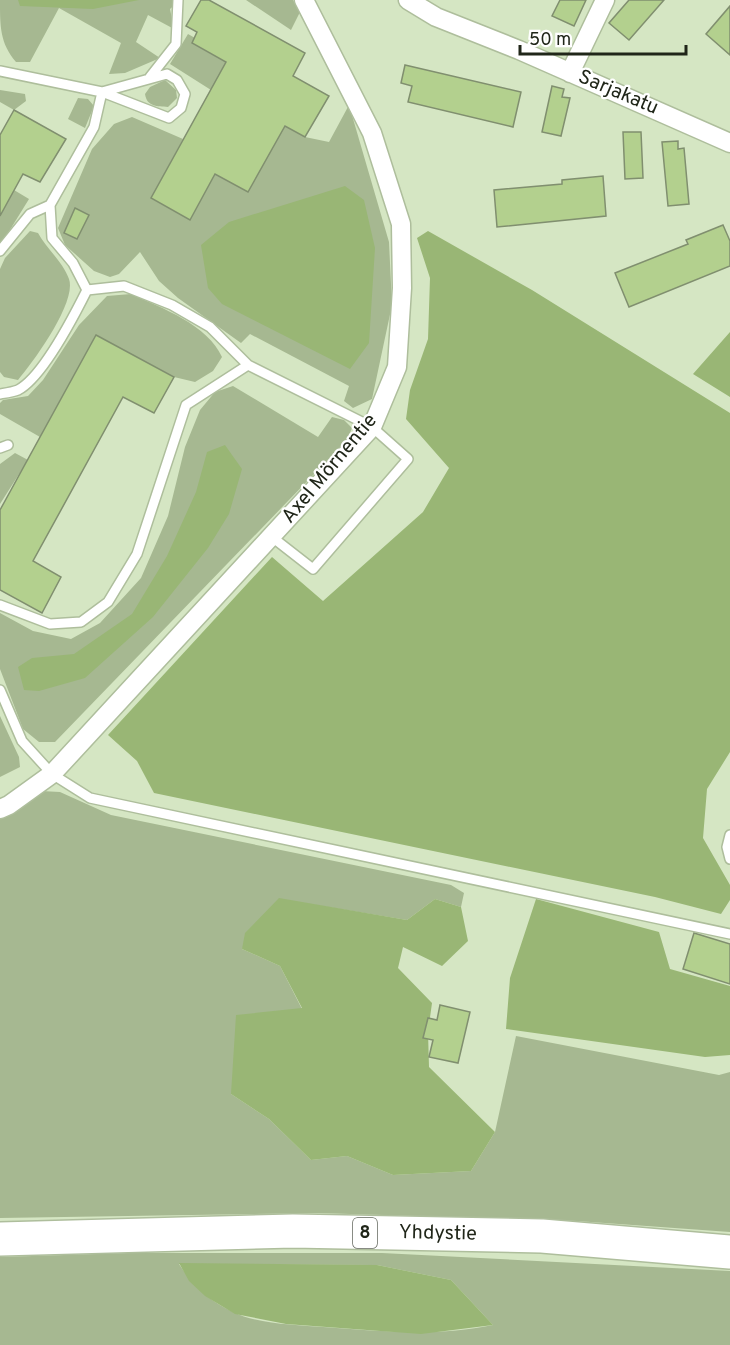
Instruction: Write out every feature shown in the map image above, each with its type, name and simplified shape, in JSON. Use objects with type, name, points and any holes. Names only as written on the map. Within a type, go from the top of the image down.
[{"type":"highway","name":"Yhdystie","points":[[0,1239],[293,1231],[542,1236],[730,1252]]},
{"type":"street","name":"Axel Mörnentie","points":[[0,809],[52,774],[372,426],[397,368],[402,288],[401,224],[372,133],[304,0]]},
{"type":"street","name":"Sarjakatu","points":[[408,0],[436,17],[730,143]]},
{"type":"street","points":[[570,73],[605,0]]},
{"type":"lane","points":[[150,77],[176,44],[178,0]]},
{"type":"lane","points":[[0,71],[102,92],[169,118],[181,108],[185,94],[177,80],[167,74],[150,77],[125,88],[102,92]]},
{"type":"lane","points":[[87,290],[73,262],[52,238],[50,205],[94,127],[102,92]]},
{"type":"lane","points":[[0,251],[30,214],[50,205]]},
{"type":"lane","points":[[87,290],[124,286],[172,305],[210,327],[248,365],[372,426],[408,459],[313,569],[272,537]]},
{"type":"lane","points":[[0,394],[19,390],[40,367],[67,332],[87,290]]},
{"type":"lane","points":[[0,605],[50,624],[81,622],[108,602],[137,554],[186,405],[248,365]]},
{"type":"lane","points":[[0,690],[22,741],[52,774],[90,798],[730,934]]},
{"type":"lane","points":[[730,835],[727,847],[730,859]]},
{"type":"green space","points":[[0,0],[180,0],[170,9],[174,29],[148,15],[136,42],[160,58],[125,73],[109,74],[121,43],[59,8],[30,62],[16,62],[2,34]]},
{"type":"green space","points":[[18,0],[139,0],[93,9],[20,6]]},
{"type":"green space","points":[[246,0],[293,0],[300,12],[291,30]]},
{"type":"green space","points":[[188,34],[195,38],[192,43],[226,62],[211,90],[170,64]]},
{"type":"green space","points":[[165,80],[176,90],[177,98],[168,107],[150,104],[145,94],[150,87]]},
{"type":"green space","points":[[0,90],[25,94],[26,101],[14,110],[0,102]]},
{"type":"green space","points":[[78,98],[88,99],[94,106],[85,128],[68,119]]},
{"type":"green space","points":[[349,105],[389,242],[392,305],[372,399],[353,408],[344,401],[349,386],[250,334],[241,343],[178,298],[159,281],[140,252],[119,274],[110,277],[94,271],[65,245],[58,228],[92,149],[114,124],[132,117],[183,139],[151,198],[190,220],[215,174],[285,126],[305,137],[329,142]]},
{"type":"green space","points":[[345,186],[364,200],[375,248],[369,343],[350,369],[222,304],[208,288],[201,245],[229,222]]},
{"type":"green space","points":[[14,190],[29,199],[0,246],[0,216]]},
{"type":"green space","points":[[30,231],[38,233],[63,267],[69,279],[70,289],[61,316],[18,380],[4,377],[0,372],[0,269],[5,258]]},
{"type":"green space","points":[[428,231],[532,290],[730,413],[730,752],[707,789],[703,838],[730,885],[730,900],[721,914],[655,897],[154,793],[137,761],[108,735],[272,557],[323,601],[423,512],[449,468],[406,419],[410,390],[428,339],[430,278],[417,238]]},
{"type":"green space","points":[[131,294],[183,319],[206,336],[222,357],[213,371],[195,382],[174,377],[96,335],[40,437],[0,414],[0,403],[3,400],[28,396],[43,380],[79,325],[107,296]]},
{"type":"green space","points":[[730,332],[730,397],[693,374]]},
{"type":"green space","points":[[233,386],[318,437],[332,417],[344,420],[352,428],[347,440],[55,742],[39,742],[23,729],[0,669],[0,613],[33,631],[71,639],[100,623],[141,578],[168,516],[185,447],[200,410],[215,392]]},
{"type":"green space","points":[[225,445],[242,469],[229,514],[208,548],[153,617],[85,678],[39,691],[24,690],[18,667],[32,658],[74,654],[132,614],[167,556],[196,492],[207,452]]},
{"type":"green space","points":[[15,453],[28,460],[0,504],[0,464]]},
{"type":"green space","points":[[0,716],[19,757],[20,767],[0,777]]},
{"type":"green space","points":[[41,791],[60,792],[111,815],[451,885],[464,893],[461,907],[435,899],[407,920],[279,899],[242,949],[280,966],[302,1009],[231,1094],[269,1119],[311,1160],[347,1156],[393,1175],[471,1171],[495,1132],[516,1036],[719,1075],[730,1072],[730,1232],[577,1221],[318,1213],[0,1218],[0,814]]},
{"type":"green space","points":[[279,898],[407,920],[435,899],[461,907],[468,941],[442,966],[403,947],[398,968],[432,1003],[428,1032],[429,1067],[495,1132],[471,1171],[393,1175],[347,1156],[311,1160],[269,1119],[231,1094],[236,1015],[302,1008],[280,966],[242,949],[245,933]]},
{"type":"green space","points":[[536,899],[659,932],[670,969],[730,986],[730,1055],[705,1057],[506,1029],[510,978]]},
{"type":"green space","points":[[128,1253],[382,1253],[730,1271],[730,1345],[0,1345],[0,1257]],"holes":[[[179,1264],[377,1265],[451,1280],[493,1325],[451,1331],[408,1332],[301,1326],[254,1319],[233,1312],[209,1298],[196,1286]]]},
{"type":"green space","points":[[179,1263],[377,1265],[451,1280],[493,1325],[421,1334],[286,1324],[235,1314],[205,1296],[189,1281]]},
{"type":"building","points":[[201,0],[209,0],[305,53],[293,76],[329,96],[305,137],[285,126],[248,192],[215,174],[190,220],[151,198],[226,62],[192,43],[197,32],[186,26]]},
{"type":"building","points":[[560,0],[586,0],[574,26],[552,16]]},
{"type":"building","points":[[629,0],[664,0],[629,40],[609,23]]},
{"type":"building","points":[[730,6],[730,55],[706,34]]},
{"type":"building","points":[[405,65],[521,92],[513,127],[408,102],[412,86],[401,83]]},
{"type":"building","points":[[552,86],[564,89],[562,97],[570,98],[561,136],[542,132]]},
{"type":"building","points":[[14,110],[66,139],[40,182],[23,174],[0,216],[0,135]]},
{"type":"building","points":[[623,132],[641,132],[643,178],[625,179]]},
{"type":"building","points":[[678,141],[678,149],[684,148],[689,204],[668,206],[662,142]]},
{"type":"building","points":[[603,176],[606,216],[497,227],[494,190],[562,184],[562,180]]},
{"type":"building","points":[[75,208],[89,215],[77,239],[64,233]]},
{"type":"building","points":[[723,225],[730,241],[730,266],[629,307],[615,273],[688,244],[686,240]]},
{"type":"building","points":[[96,335],[174,377],[154,413],[123,397],[33,561],[61,577],[42,613],[0,590],[0,510]]},
{"type":"building","points":[[694,933],[730,944],[730,984],[683,969]]},
{"type":"building","points":[[440,1005],[470,1012],[458,1063],[429,1057],[433,1040],[423,1038],[428,1018],[437,1020]]}]
